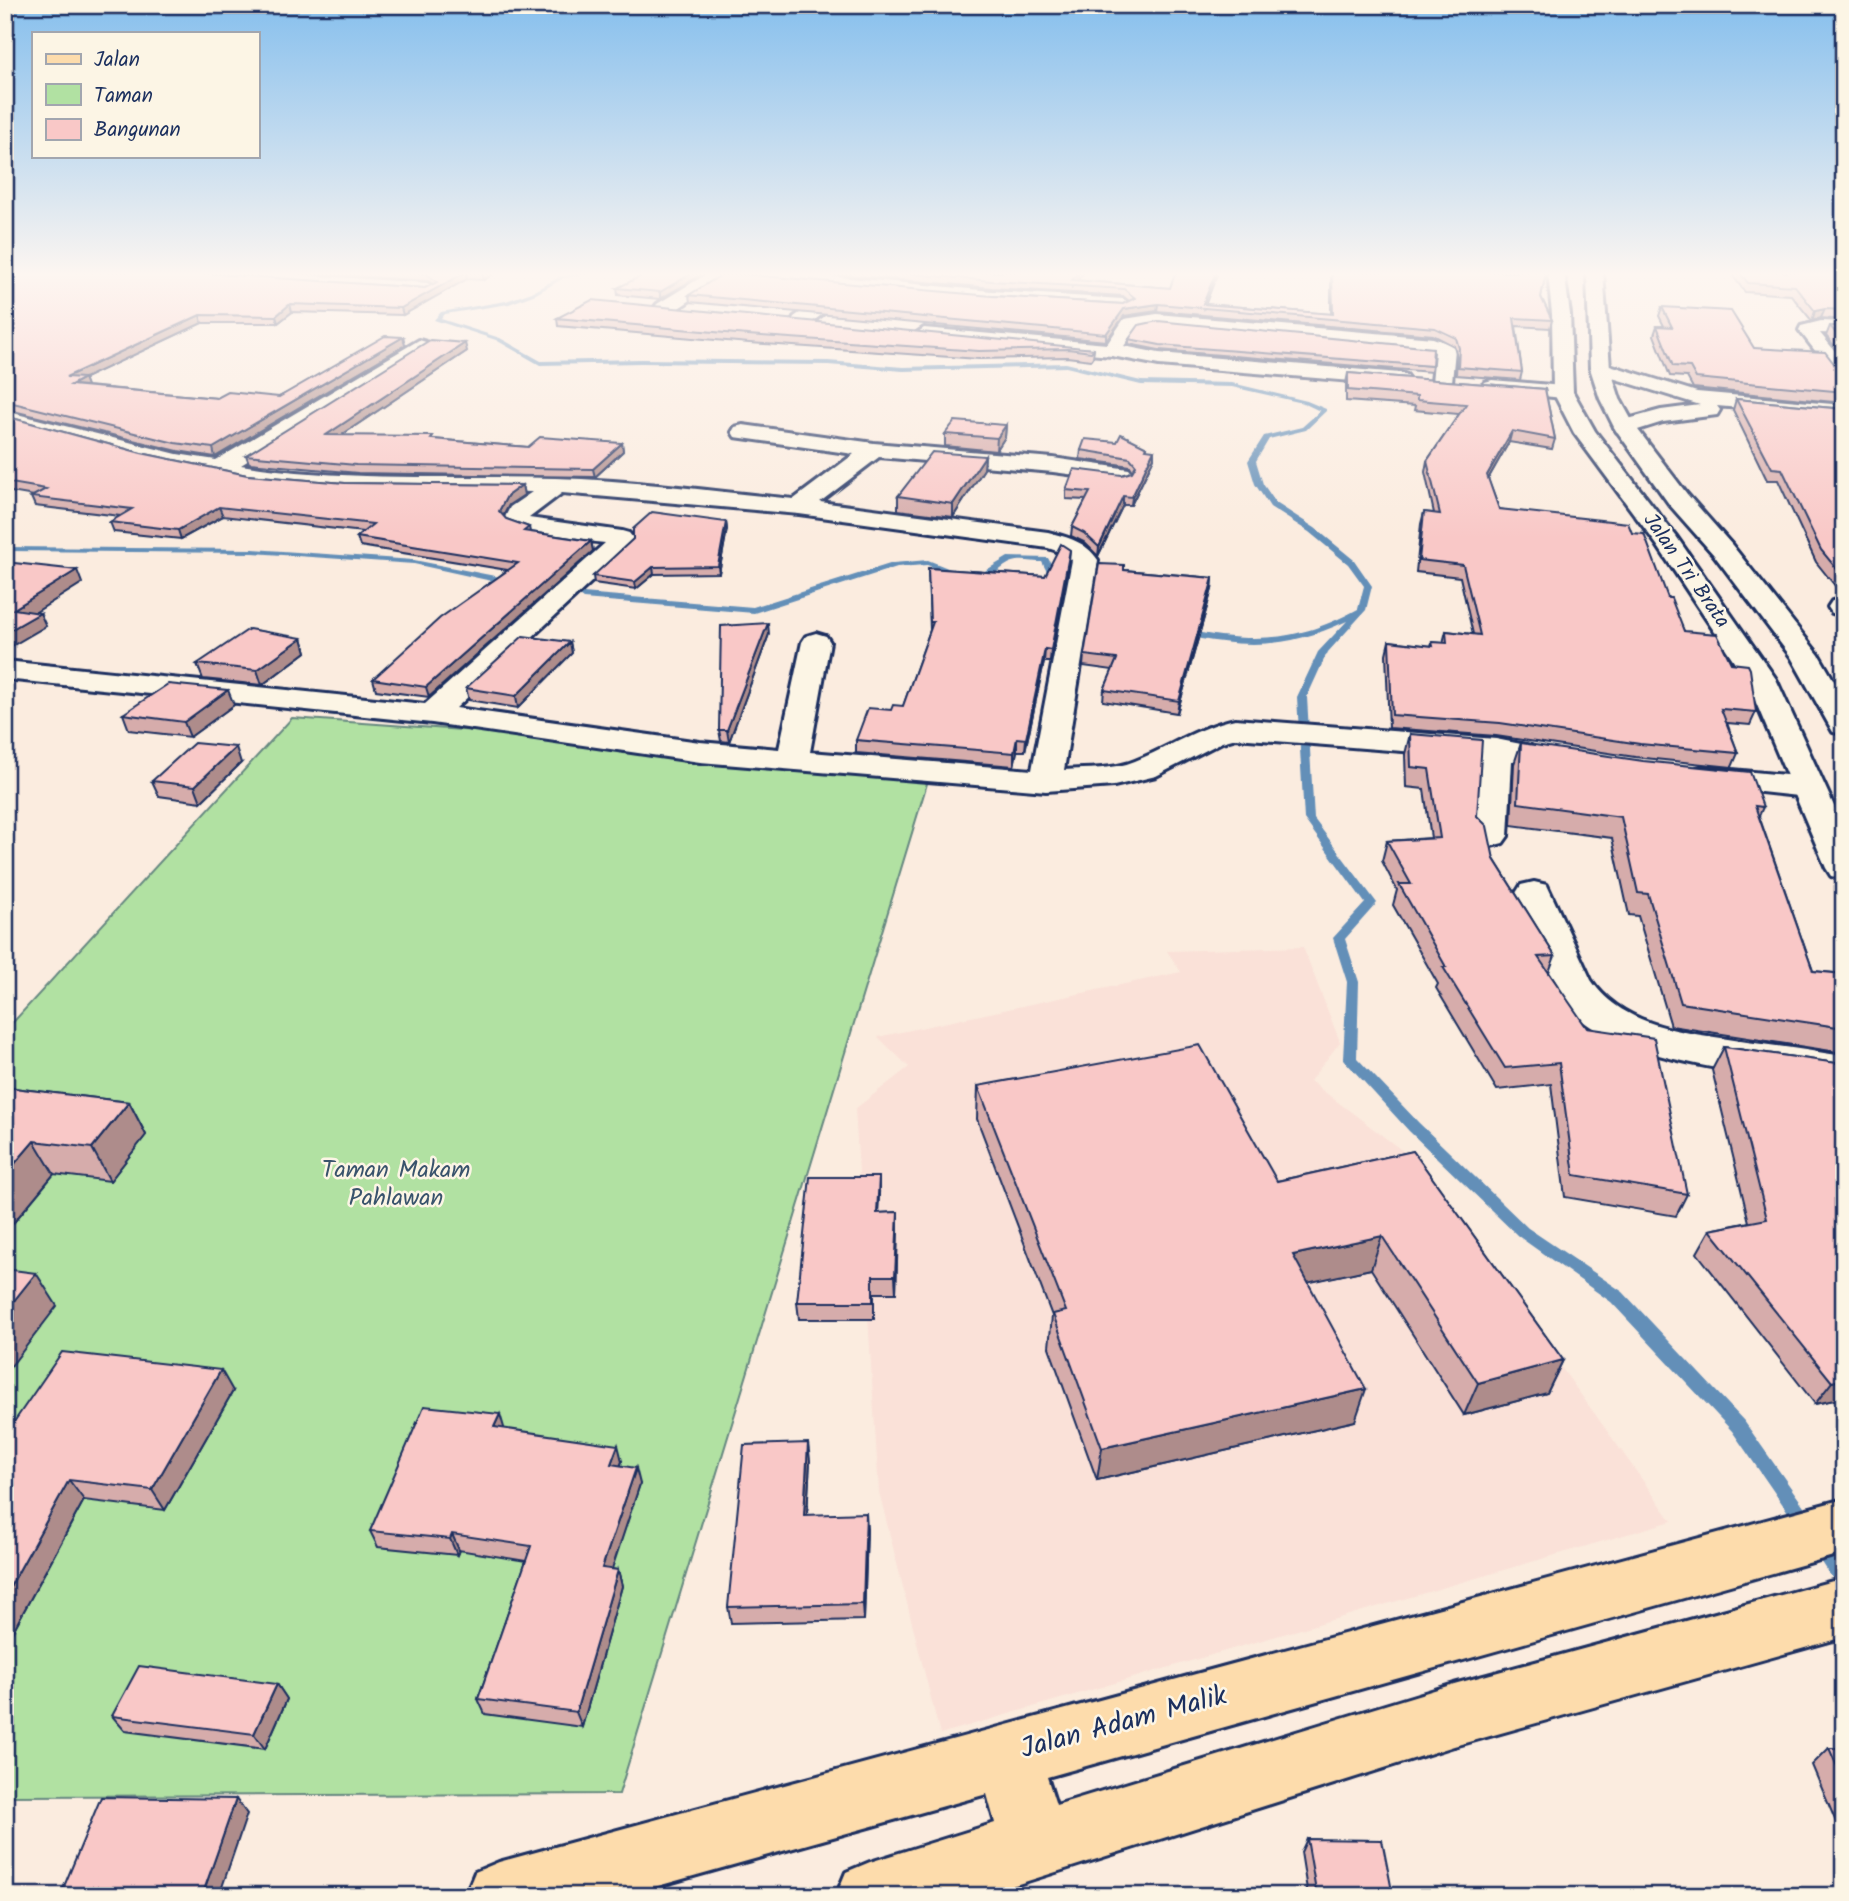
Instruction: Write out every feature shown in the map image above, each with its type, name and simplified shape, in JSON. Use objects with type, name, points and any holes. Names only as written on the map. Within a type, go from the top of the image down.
[{"type":"main road","name":"Jalan Adam Malik","points":[[499,1896],[1844,1527]]},
{"type":"main road","points":[[870,1896],[1454,1715],[1822,1613]]},
{"type":"main road","points":[[1008,1755],[1035,1846]]},
{"type":"street","points":[[218,469],[395,361]]},
{"type":"street","points":[[1179,361],[1563,392]]},
{"type":"street","points":[[1428,381],[1439,361]]},
{"type":"street","name":"Jalan Tri Brata","points":[[1562,361],[1563,392],[1585,433],[1688,570],[1761,679],[1844,868]]},
{"type":"street","name":"Jalan Tri Brata","points":[[1600,361],[1610,399],[1625,427],[1678,499],[1723,550],[1804,655],[1844,725]]},
{"type":"street","points":[[1601,368],[1695,398],[1844,411]]},
{"type":"street","points":[[1625,427],[1688,411],[1719,410],[1844,420]]},
{"type":"street","points":[[5,417],[218,469],[284,479],[384,484],[556,485],[799,507],[1048,540],[1071,546],[1080,552],[1084,561],[1046,781]]},
{"type":"street","points":[[743,432],[874,450],[1053,465],[1121,474]]},
{"type":"street","points":[[799,507],[874,450]]},
{"type":"street","points":[[432,714],[619,544],[620,538],[613,536],[526,525],[515,521],[519,512],[556,485]]},
{"type":"street","points":[[1633,496],[1678,499]]},
{"type":"street","points":[[793,758],[816,642]]},
{"type":"street","points":[[5,670],[432,714],[700,752],[1046,781],[1114,776],[1143,769],[1211,735],[1235,729],[1496,749],[1553,758]]},
{"type":"street","points":[[1491,836],[1496,749]]},
{"type":"street","points":[[1675,774],[1807,787]]},
{"type":"street","points":[[1534,893],[1572,980],[1586,1001],[1612,1020],[1641,1035],[1668,1044],[1844,1071]]},
{"type":"shaded area","points":[[1303,947],[1340,1042],[1310,1081],[1408,1155],[1672,1521],[940,1734],[879,1492],[855,1109],[909,1067],[878,1037],[1181,972],[1167,951]]},
{"type":"green space","name":"Taman Makam Pahlawan","points":[[292,718],[505,733],[929,777],[619,1794],[5,1796],[5,1031]]},
{"type":"building","points":[[5,361],[101,361],[66,377],[84,378],[71,385],[217,398],[228,392],[279,397],[342,361],[362,361],[213,448],[175,443],[5,401]]},
{"type":"building","points":[[397,361],[438,361],[326,435],[433,436],[431,439],[528,447],[540,437],[622,443],[593,469],[356,465],[246,455]]},
{"type":"building","points":[[1364,361],[1432,361],[1432,366]]},
{"type":"building","points":[[1458,361],[1520,361],[1522,372],[1458,367]]},
{"type":"building","points":[[1671,361],[1832,361],[1844,372],[1844,392],[1696,378],[1690,367],[1673,366]]},
{"type":"building","points":[[1348,373],[1545,389],[1555,439],[1512,431],[1487,475],[1499,509],[1628,523],[1632,533],[1644,534],[1668,598],[1671,598],[1684,631],[1717,634],[1731,663],[1748,665],[1750,669],[1756,712],[1721,709],[1738,753],[1640,744],[1500,723],[1392,715],[1389,641],[1433,646],[1432,642],[1447,643],[1446,631],[1480,635],[1463,565],[1419,560],[1424,512],[1440,514],[1427,461],[1466,404],[1417,400],[1417,396],[1348,390]]},
{"type":"building","points":[[1736,399],[1844,409],[1844,578],[1821,550],[1782,469],[1772,468]]},
{"type":"building","points":[[5,416],[141,453],[247,475],[345,483],[522,485],[507,496],[499,511],[506,519],[529,527],[524,531],[591,541],[426,687],[373,679],[440,618],[518,563],[357,537],[373,524],[219,507],[178,530],[110,522],[132,509],[31,497],[46,489],[5,482]]},
{"type":"building","points":[[955,421],[1006,425],[997,438],[945,434]]},
{"type":"building","points":[[1121,434],[1147,447],[1146,449],[1154,450],[1132,497],[1123,496],[1099,547],[1084,533],[1072,527],[1090,492],[1066,490],[1074,469],[1122,475],[1132,472],[1136,465],[1130,458],[1081,450],[1085,439],[1117,442]]},
{"type":"building","points":[[932,452],[985,456],[953,504],[898,496]]},
{"type":"building","points":[[652,512],[726,522],[718,566],[653,567],[635,582],[593,576],[633,539],[633,529]]},
{"type":"building","points":[[1061,544],[1070,550],[1051,650],[1045,649],[1026,739],[1017,738],[1014,753],[856,740],[868,708],[891,710],[893,705],[903,706],[933,622],[930,622],[928,568],[1045,576]]},
{"type":"building","points":[[5,562],[77,570],[14,609],[40,613],[5,633]]},
{"type":"building","points":[[1099,564],[1124,565],[1124,570],[1213,578],[1179,701],[1104,690],[1117,659],[1084,655]]},
{"type":"building","points":[[768,623],[727,730],[719,730],[721,626]]},
{"type":"building","points":[[249,629],[302,638],[257,670],[197,664]]},
{"type":"building","points":[[523,636],[570,642],[516,696],[466,688]]},
{"type":"building","points":[[168,684],[228,690],[184,722],[123,714]]},
{"type":"building","points":[[1410,734],[1482,740],[1477,816],[1487,826],[1494,859],[1555,956],[1538,957],[1587,1028],[1654,1038],[1687,1194],[1574,1175],[1559,1063],[1505,1068],[1443,967],[1446,967],[1399,884],[1411,884],[1387,841],[1440,838],[1429,769],[1411,767]]},
{"type":"building","points":[[194,743],[236,747],[195,786],[152,781]]},
{"type":"building","points":[[1521,743],[1643,761],[1750,772],[1763,807],[1755,806],[1813,971],[1844,974],[1844,1028],[1681,1003],[1648,894],[1638,893],[1621,817],[1518,803]]},
{"type":"building","points":[[1200,1045],[1277,1181],[1413,1151],[1563,1360],[1478,1383],[1382,1236],[1293,1255],[1366,1389],[1102,1448],[1053,1314],[1066,1311],[978,1086]]},
{"type":"building","points":[[1724,1047],[1844,1064],[1844,1379],[1832,1382],[1710,1230],[1767,1219]]},
{"type":"building","points":[[5,1087],[129,1102],[92,1148],[34,1141],[5,1175]]},
{"type":"building","points":[[810,1177],[879,1177],[877,1213],[898,1212],[895,1276],[873,1276],[873,1302],[797,1302]]},
{"type":"building","points":[[5,1269],[36,1273],[5,1312]]},
{"type":"building","points":[[62,1352],[221,1370],[152,1490],[69,1480],[5,1596],[5,1435]]},
{"type":"building","points":[[424,1406],[500,1414],[494,1427],[618,1445],[611,1464],[636,1468],[602,1568],[618,1570],[576,1712],[478,1699],[531,1546],[452,1534],[450,1539],[370,1531]]},
{"type":"building","points":[[808,1443],[804,1515],[866,1513],[863,1604],[728,1607],[744,1445]]},
{"type":"building","points":[[139,1666],[277,1684],[254,1734],[112,1716]]},
{"type":"building","points":[[1829,1748],[1844,1748],[1844,1782]]},
{"type":"building","points":[[101,1797],[236,1799],[202,1896],[60,1896]]},
{"type":"building","points":[[1307,1839],[1382,1840],[1393,1896],[1317,1896]]},
{"type":"waterway","points":[[536,361],[540,363],[828,363],[903,369],[1066,365],[1141,383],[1232,385],[1305,402],[1324,410],[1304,429],[1266,437],[1252,461],[1259,484],[1273,505],[1312,530],[1351,562],[1368,586],[1362,610],[1323,652],[1302,697],[1309,819],[1371,903],[1339,938],[1353,982],[1350,1059],[1414,1127],[1523,1232],[1617,1297],[1738,1426],[1807,1525]]},
{"type":"waterway","points":[[5,549],[253,551],[414,562],[510,582]]},
{"type":"waterway","points":[[977,578],[980,579],[1011,559],[1045,560],[1062,594],[1079,606]]},
{"type":"waterway","points":[[583,596],[754,610],[896,565],[928,562],[956,573]]},
{"type":"waterway","points":[[1184,633],[1232,641],[1272,642],[1310,633],[1355,614]]},
{"type":"waterway","points":[[1822,1546],[1844,1577]]}]
